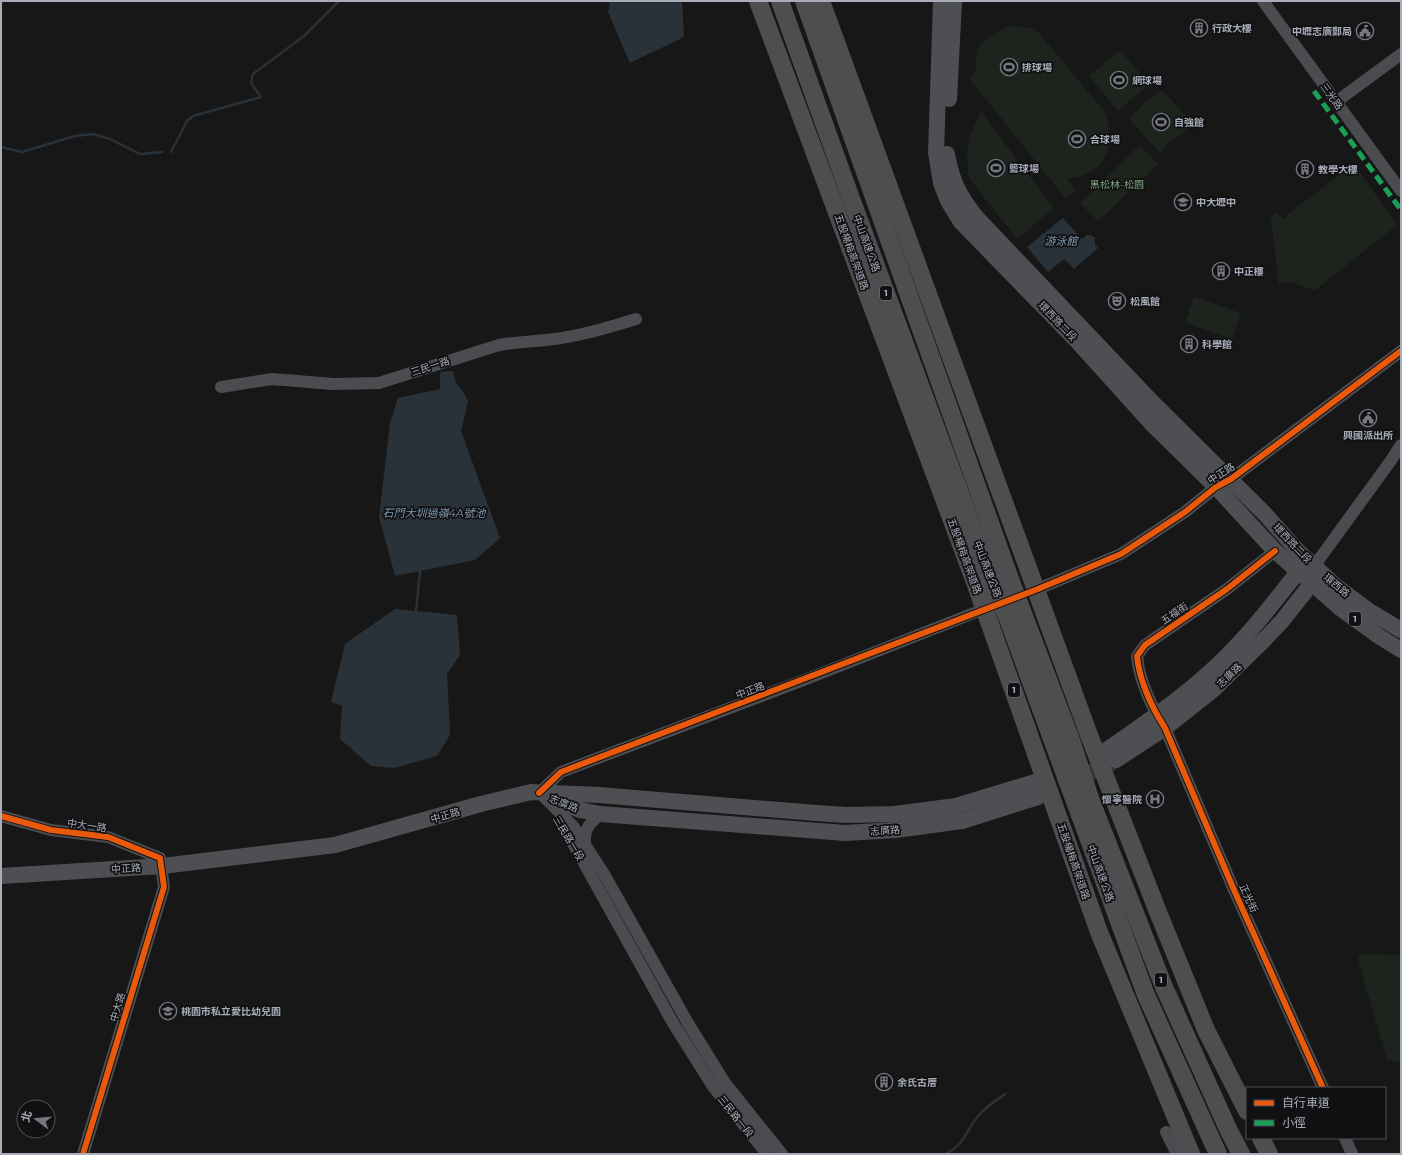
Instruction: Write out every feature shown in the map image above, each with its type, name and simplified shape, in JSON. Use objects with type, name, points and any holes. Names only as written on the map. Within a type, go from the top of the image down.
[{"type":"highway","name":"五股楊梅高架道路","points":[[758,1],[978,589],[1099,932],[1191,1154]]},
{"type":"highway","name":"中山高速公路","points":[[780,1],[854,208],[1016,616],[1083,802],[1146,995],[1218,1154]]},
{"type":"highway","name":"中山高速公路","points":[[804,1],[1002,582]]},
{"type":"highway","name":"1","points":[[821,1],[1086,728],[1206,1030],[1246,1109]]},
{"type":"highway","name":"中山高速公路","points":[[1083,802],[1164,987],[1229,1131],[1241,1154]]},
{"type":"highway","points":[[1262,1139],[1269,1154]]},
{"type":"main road","name":"環西路二段","points":[[941,1],[936,153],[941,183],[948,201],[961,222],[1076,340],[1151,423],[1216,487],[1275,551],[1312,583]]},
{"type":"main road","name":"環西路二段","points":[[954,1],[947,154],[951,174],[965,203],[977,218],[1153,403],[1231,479],[1297,550],[1314,565]]},
{"type":"main road","name":"志廣路","points":[[1161,722],[1240,642],[1298,572],[1314,565]]},
{"type":"main road","points":[[1312,583],[1314,565]]},
{"type":"main road","name":"環西路","points":[[1314,565],[1337,587],[1370,611],[1401,630]]},
{"type":"main road","name":"志廣路","points":[[1111,756],[1161,722],[1213,690],[1263,642],[1312,583]]},
{"type":"main road","name":"環西路","points":[[1312,583],[1340,608],[1380,637],[1401,650]]},
{"type":"main road","name":"志廣路","points":[[1037,789],[962,822],[896,830],[845,833],[600,814],[580,810],[538,792],[599,795],[816,814],[846,815],[888,814],[956,806],[1037,789]]},
{"type":"main road","name":"中正路","points":[[1,876],[162,866],[335,845],[487,802],[531,792],[538,792]]},
{"type":"street","name":"三光路","points":[[1263,1],[1401,191]]},
{"type":"street","points":[[1336,102],[1401,54]]},
{"type":"street","name":"三民一路","points":[[221,388],[272,379],[333,384],[379,383],[512,342],[545,341],[583,334],[636,319]]},
{"type":"street","name":"中正路","points":[[1038,589],[1121,554],[1185,512],[1216,487],[1231,479],[1401,351]]},
{"type":"street","name":"志廣路","points":[[1314,565],[1392,460],[1401,445]]},
{"type":"street","name":"五福街","points":[[1161,722],[1138,670],[1137,656],[1145,645],[1228,588],[1275,551]]},
{"type":"street","name":"中正路","points":[[538,792],[562,772],[804,680],[974,613]]},
{"type":"street","name":"正光街","points":[[1161,722],[1234,890],[1323,1087]]},
{"type":"street","name":"三民路一段","points":[[538,792],[573,826],[604,874],[689,1025],[725,1083],[782,1154]]},
{"type":"street","name":"三民路一段","points":[[538,792],[564,826],[669,1017],[714,1088],[767,1154]]},
{"type":"street","points":[[585,845],[584,835],[588,824],[600,814]]},
{"type":"street","name":"中大一路","points":[[1,816],[51,830],[108,837],[160,858],[162,866]]},
{"type":"street","points":[[76,1154],[162,866]]},
{"type":"street","name":"中大路","points":[[83,1154],[164,887],[162,866]]},
{"type":"street","points":[[1166,1132],[1177,1154]]},
{"type":"street","points":[[1345,1139],[1352,1154]]},
{"type":"green space","points":[[1011,26],[1029,28],[1039,33],[1104,111],[1110,139],[1106,156],[1101,163],[1085,175],[1067,179],[1076,191],[1066,199],[969,78],[976,72],[977,53],[982,43],[996,33]]},
{"type":"green space","name":"網球場","points":[[1120,50],[1149,84],[1118,111],[1089,76]]},
{"type":"green space","name":"自強館","points":[[1162,90],[1194,125],[1168,143],[1161,154],[1129,119],[1144,103]]},
{"type":"green space","name":"籃球場","points":[[981,112],[1054,208],[1017,239],[969,178],[967,159],[969,137]]},
{"type":"green space","name":"黑松林-松園","points":[[1140,145],[1158,164],[1098,221],[1080,203]]},
{"type":"green space","points":[[1354,164],[1397,225],[1315,290],[1290,282],[1279,284],[1271,217],[1276,212],[1283,219]]},
{"type":"green space","points":[[1194,297],[1241,313],[1232,339],[1185,323]]},
{"type":"green space","points":[[1360,954],[1401,955],[1401,1063],[1387,1060],[1358,959]]},
{"type":"water","points":[[610,1],[682,1],[684,37],[630,63],[608,12]]},
{"type":"water","name":"游泳館","points":[[1063,218],[1082,239],[1087,235],[1091,235],[1095,238],[1095,245],[1098,248],[1074,269],[1064,259],[1048,272],[1027,247]]},
{"type":"water","name":"石門大圳過嶺4A號池","points":[[453,371],[456,383],[463,391],[468,401],[461,431],[500,538],[475,560],[395,576],[379,517],[390,423],[398,398],[440,389],[440,372]]},
{"type":"water","points":[[395,609],[457,615],[460,655],[447,674],[450,735],[437,756],[394,768],[371,766],[340,739],[342,706],[331,702],[345,644]]},
{"type":"waterway","points":[[171,152],[187,121],[193,116],[261,97],[251,83],[253,74],[304,36],[339,1]]},
{"type":"waterway","points":[[1,147],[22,152],[75,136],[93,134],[110,139],[140,154],[162,152]]},
{"type":"waterway","points":[[416,611],[420,571]]},
{"type":"waterway","points":[[945,1154],[961,1142],[974,1121],[981,1113],[1005,1094]]},
{"type":"tunnel","points":[[1038,797],[1113,762]]},
{"type":"marked path","points":[[1314,91],[1401,210]]},
{"type":"cycle path","points":[[539,793],[561,772],[1038,589],[1121,554],[1185,512],[1216,487],[1231,479],[1401,351]]},
{"type":"cycle path","points":[[1275,551],[1227,589],[1145,645],[1137,656],[1140,675],[1147,694],[1155,712],[1165,728],[1234,890],[1323,1087]]},
{"type":"cycle path","points":[[1,816],[51,830],[108,837],[160,858],[164,887],[83,1154]]},
{"type":"place","name":"行政大樓","points":[[1199,28]]},
{"type":"place","name":"中壢志廣郵局","points":[[1365,31]]},
{"type":"place","name":"排球場","points":[[1009,67]]},
{"type":"place","name":"網球場","points":[[1119,80]]},
{"type":"place","name":"自強館","points":[[1161,122]]},
{"type":"place","name":"合球場","points":[[1077,139]]},
{"type":"place","name":"籃球場","points":[[996,168]]},
{"type":"place","name":"教學大樓","points":[[1305,169]]},
{"type":"place","name":"中大壢中","points":[[1183,202]]},
{"type":"place","name":"中正樓","points":[[1221,271]]},
{"type":"place","name":"松風館","points":[[1117,301]]},
{"type":"place","name":"科學館","points":[[1189,344]]},
{"type":"place","name":"興國派出所","points":[[1368,418]]},
{"type":"place","name":"懷寧醫院","points":[[1155,799]]},
{"type":"place","name":"桃園市私立愛比幼兒園","points":[[168,1011]]},
{"type":"place","name":"余氏古厝","points":[[884,1082]]}]
